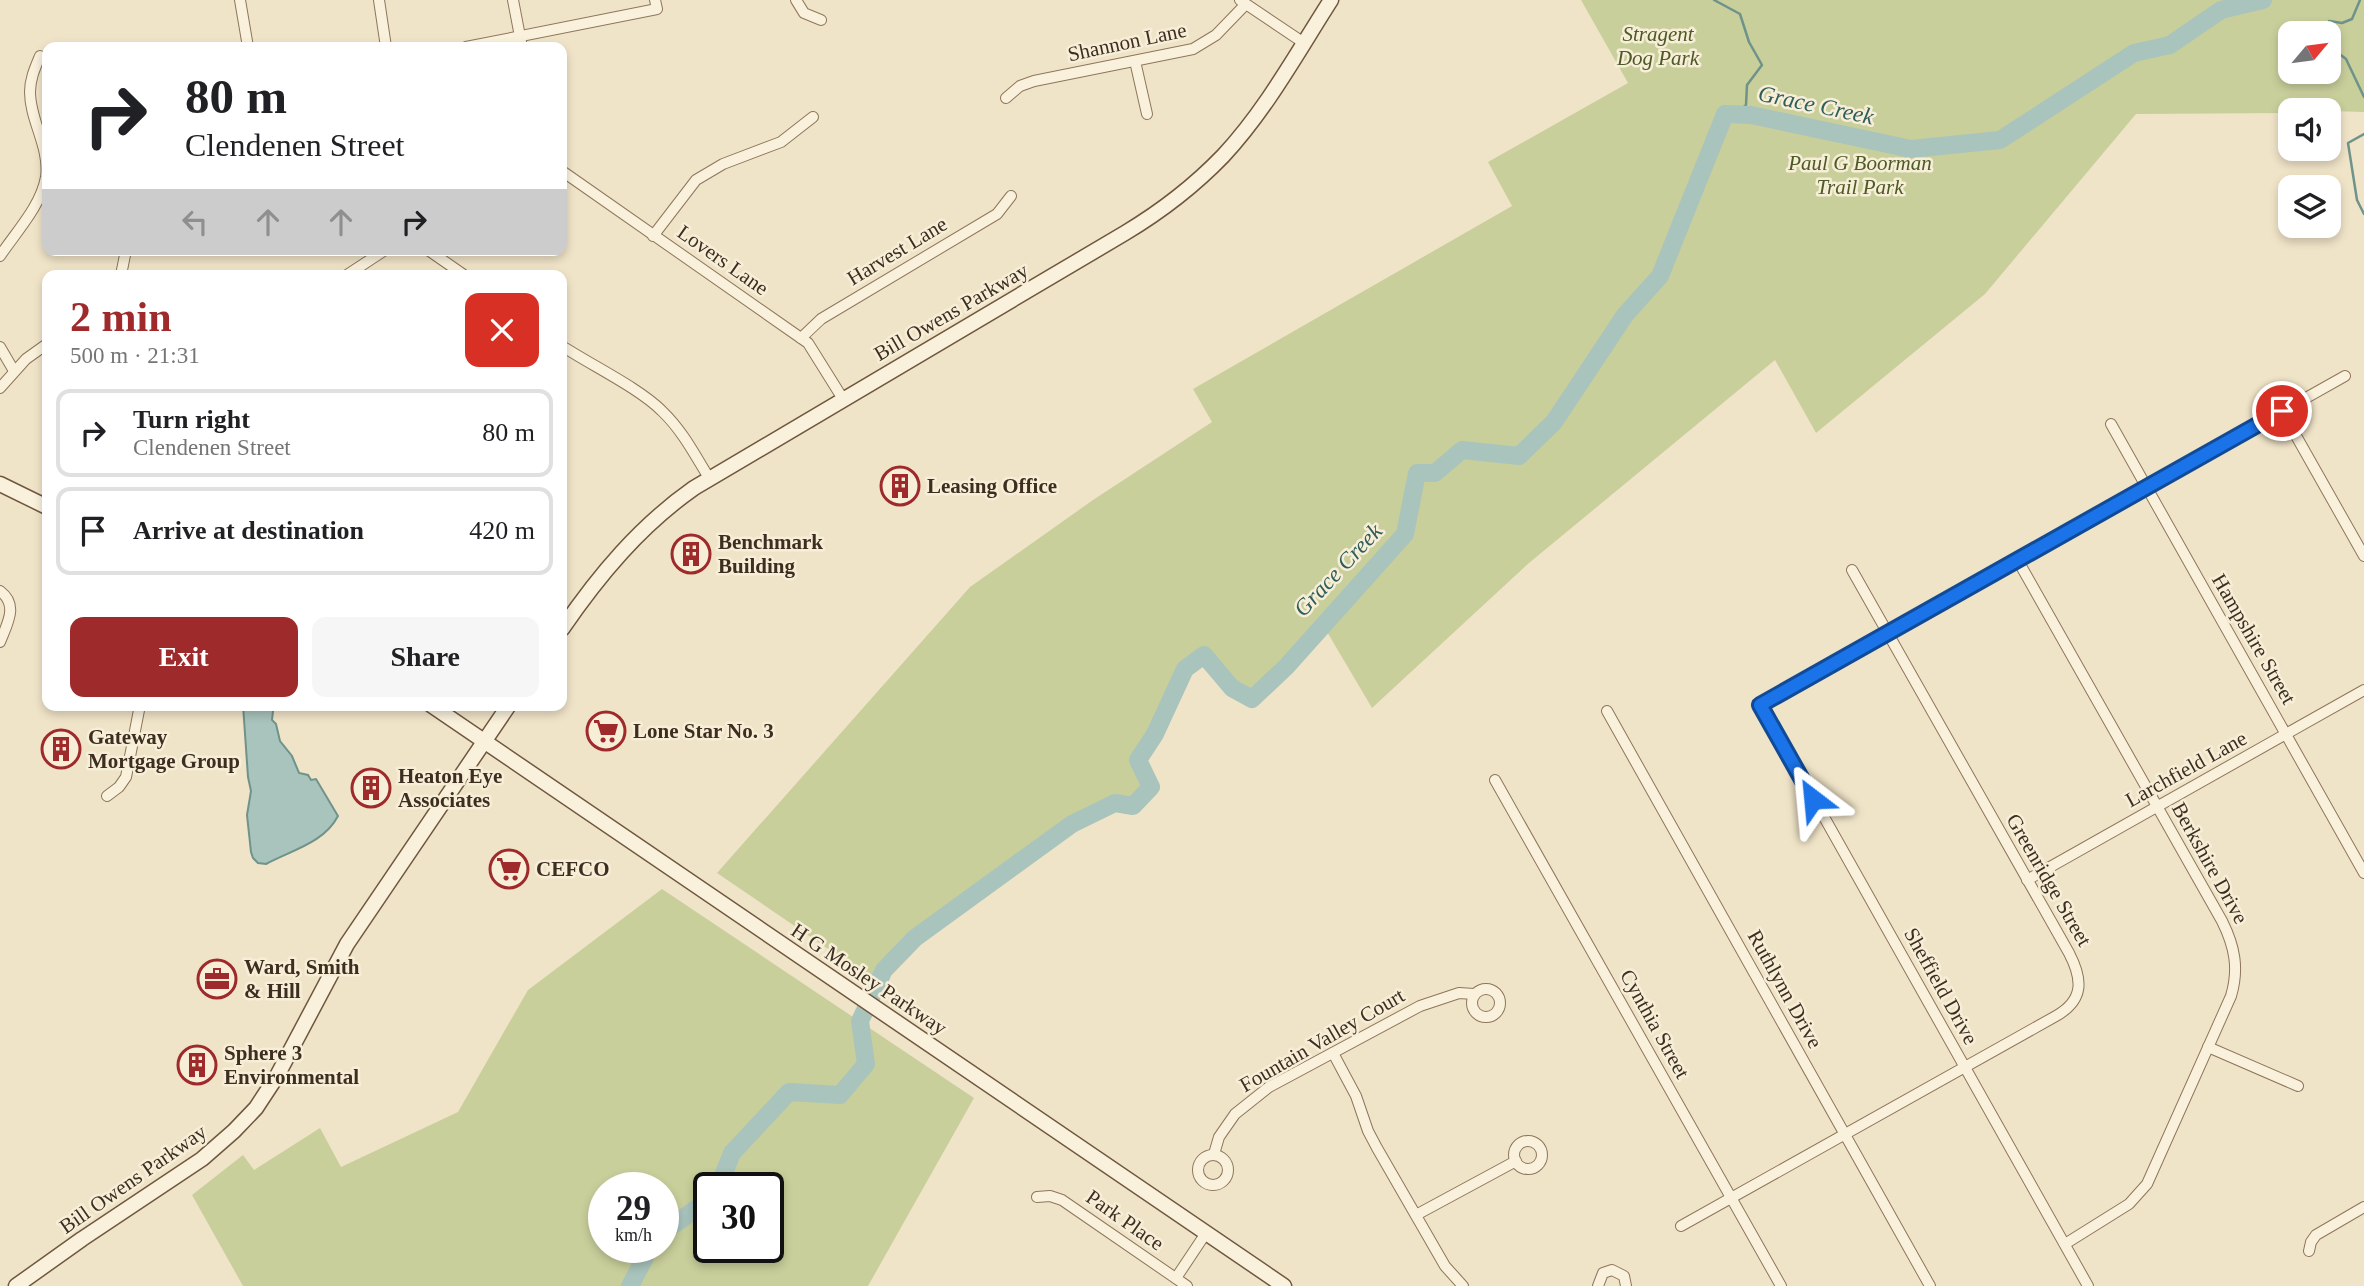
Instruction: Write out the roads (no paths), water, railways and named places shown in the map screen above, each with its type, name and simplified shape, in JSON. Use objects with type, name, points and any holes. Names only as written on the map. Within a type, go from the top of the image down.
[{"type":"main road","name":"Bill Owens Parkway","points":[[567,621],[625,547],[666,509],[709,478],[1125,233],[1166,206],[1229,149],[1265,102],[1331,0]]},
{"type":"main road","points":[[0,484],[42,505]]},
{"type":"main road","name":"H G Mosley Parkway","points":[[440,711],[1284,1286]]},
{"type":"main road","name":"Bill Owens Parkway","points":[[16,1286],[193,1166],[225,1140],[256,1108],[277,1076],[347,944],[505,711]]},
{"type":"street","points":[[240,0],[246,42]]},
{"type":"street","points":[[379,0],[385,42]]},
{"type":"street","points":[[513,0],[521,42],[656,4]]},
{"type":"street","points":[[796,0],[804,13],[821,20]]},
{"type":"street","points":[[1242,2],[1304,43]]},
{"type":"street","name":"Shannon Lane","points":[[1006,98],[1020,86],[1034,81],[1199,46],[1223,29],[1242,2]]},
{"type":"street","points":[[40,56],[32,77],[30,95],[42,145]]},
{"type":"street","points":[[1135,61],[1147,114]]},
{"type":"street","points":[[653,236],[696,180],[723,164],[781,142],[813,117]]},
{"type":"street","name":"Lovers Lane","points":[[567,175],[801,338],[813,350],[843,399]]},
{"type":"street","points":[[0,256],[37,201],[42,188]]},
{"type":"street","name":"Harvest Lane","points":[[801,338],[821,319],[997,214],[1011,196]]},
{"type":"street","points":[[355,270],[376,256]]},
{"type":"street","points":[[437,256],[457,270]]},
{"type":"street","points":[[0,347],[14,371]]},
{"type":"street","points":[[0,388],[14,371],[42,348]]},
{"type":"street","points":[[567,349],[661,409],[682,435],[709,478]]},
{"type":"street","points":[[1887,632],[2345,376]]},
{"type":"street","points":[[2282,411],[2364,556]]},
{"type":"street","name":"Hampshire Street","points":[[2111,424],[2364,873]]},
{"type":"street","name":"Berkshire Drive","points":[[2017,559],[2222,921],[2234,952],[2236,968],[2234,985],[2144,1190],[2129,1205],[2065,1244]]},
{"type":"street","name":"Greenridge Street","points":[[1681,1226],[2064,1012],[2077,993],[2078,975],[2073,961],[1852,570]]},
{"type":"street","points":[[0,591],[10,603],[10,614],[0,642]]},
{"type":"street","name":"Sheffield Drive","points":[[1887,632],[1760,705],[2088,1286]]},
{"type":"street","name":"Larchfield Lane","points":[[2027,880],[2364,690]]},
{"type":"street","points":[[107,796],[120,787],[126,776],[139,711]]},
{"type":"street","name":"Ruthlynn Drive","points":[[1606,711],[1930,1286]]},
{"type":"street","name":"Cynthia Street","points":[[1495,780],[1781,1286]]},
{"type":"street","name":"Fountain Valley Court","points":[[1214,1154],[1219,1137],[1245,1105],[1269,1087],[1420,1006],[1459,993],[1474,994]]},
{"type":"street","points":[[2208,1046],[2298,1086]]},
{"type":"street","points":[[1333,1053],[1356,1096],[1371,1137],[1456,1284]]},
{"type":"street","points":[[1416,1215],[1516,1161]]},
{"type":"street","name":"Park Place","points":[[1037,1196],[1054,1196],[1062,1200],[1187,1286]]},
{"type":"street","points":[[2309,1251],[2316,1235],[2364,1208]]},
{"type":"street","points":[[1176,1278],[1206,1233]]},
{"type":"street","points":[[1598,1286],[1603,1273],[1612,1270],[1624,1276],[1626,1286]]},
{"type":"water","points":[[243,711],[273,711],[272,720],[276,724],[280,741],[292,756],[299,773],[308,775],[311,780],[316,779],[338,816],[324,833],[306,845],[266,864],[258,863],[251,852],[247,815],[251,791]]},
{"type":"waterway","points":[[1714,0],[1740,14],[1749,42],[1762,65],[1747,85],[1746,105],[1736,114]]},
{"type":"waterway","name":"Grace Creek","points":[[724,1172],[732,1153],[789,1092],[840,1095],[866,1064],[860,1021],[884,970],[915,938],[1072,824],[1115,803],[1133,806],[1151,787],[1138,760],[1155,734],[1185,669],[1204,655],[1232,688],[1252,699],[1286,667],[1405,534],[1417,473],[1435,473],[1462,450],[1519,456],[1554,422],[1625,315],[1660,276],[1725,114],[1751,115],[1911,149],[2000,140],[2134,53],[2170,45],[2221,10],[2263,0]]},
{"type":"waterway","points":[[2342,23],[2352,19],[2360,0]]},
{"type":"waterway","points":[[2342,56],[2364,97]]},
{"type":"waterway","points":[[2364,134],[2348,143],[2357,200],[2364,214]]},
{"type":"waterway","name":"Grace Creek","points":[[679,1221],[693,1211]]},
{"type":"waterway","name":"Grace Creek","points":[[630,1286],[642,1263]]},
{"type":"place","name":"Leasing Office","points":[[900,486]]},
{"type":"place","name":"Benchmark Building","points":[[691,554]]},
{"type":"place","name":"Lone Star No. 3","points":[[606,731]]},
{"type":"place","name":"Gateway Mortgage Group","points":[[61,749]]},
{"type":"place","name":"Heaton Eye Associates","points":[[371,788]]},
{"type":"place","name":"CEFCO","points":[[509,869]]},
{"type":"place","name":"Ward, Smith & Hill","points":[[217,979]]},
{"type":"place","name":"Sphere 3 Environmental","points":[[197,1065]]},
{"type":"park label","name":"Stragent Dog Park","points":[[1658,46]]},
{"type":"park label","name":"Paul G Boorman Trail Park","points":[[1860,175]]}]
